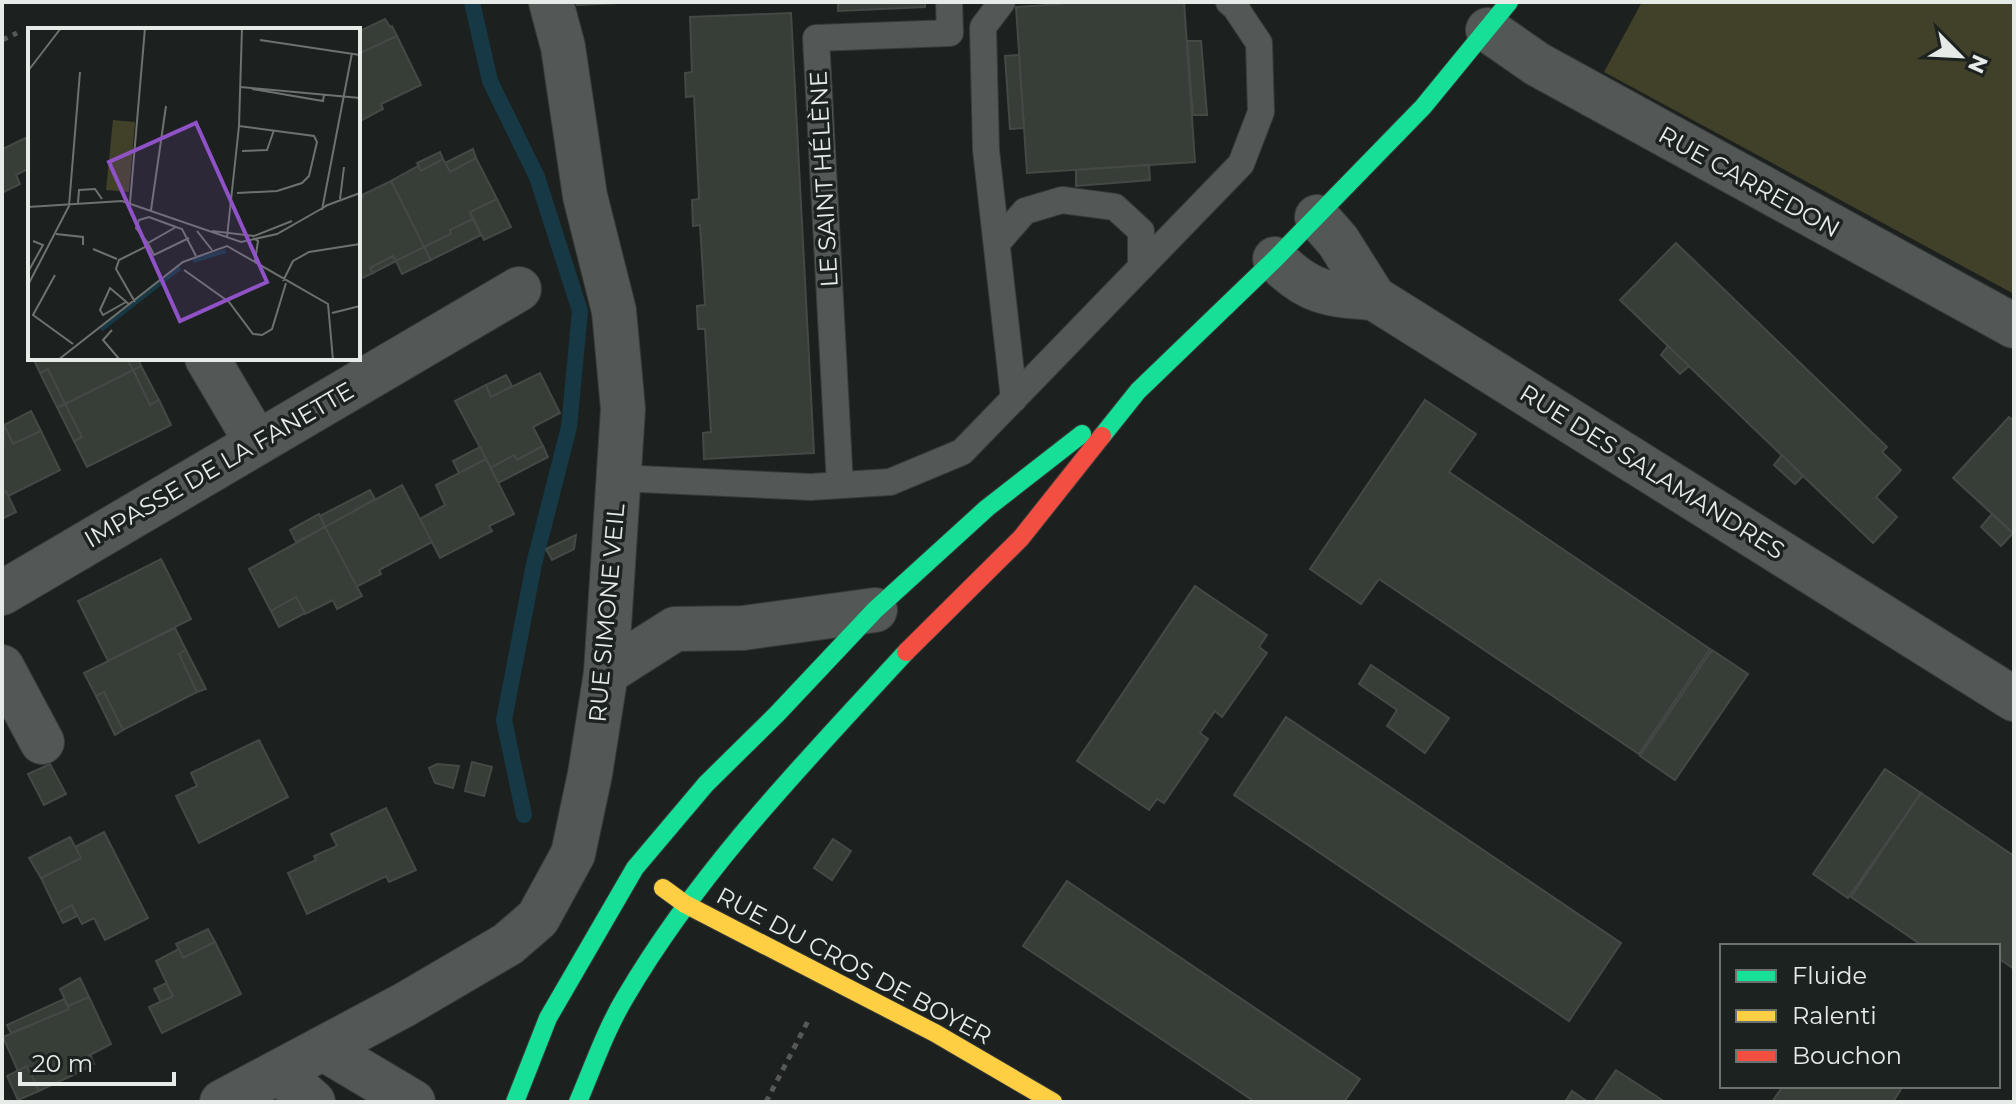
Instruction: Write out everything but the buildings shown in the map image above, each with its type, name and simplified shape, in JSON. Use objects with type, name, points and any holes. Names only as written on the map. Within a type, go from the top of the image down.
[{"type":"main road","points":[[515,1102],[548,1018],[635,868],[706,784],[875,610],[987,508],[1138,391],[1275,259],[1423,107],[1498,16]]},
{"type":"main road","points":[[579,1099],[624,999],[685,904],[751,820],[914,643],[1021,538],[1138,391]]},
{"type":"main road","name":"RUE DU CROS DE BOYER","points":[[635,868],[685,904],[935,1033],[1053,1102]]},
{"type":"street","name":"RUE SIMONE VEIL","points":[[222,1102],[324,1049],[508,944],[538,918],[573,854],[606,673],[623,409],[614,311],[585,196],[563,47],[551,2]]},
{"type":"street","name":"RUE CARREDON","points":[[1498,16],[1537,64],[2014,326]]},
{"type":"street","name":"RUE DES SALAMANDRES","points":[[1317,217],[1338,241],[1374,298],[1414,326],[2014,699]]},
{"type":"street","points":[[1275,259],[1295,280],[1331,295],[1374,298]]},
{"type":"street","name":"IMPASSE DE LA FANETTE","points":[[2,593],[519,289]]},
{"type":"street","points":[[208,360],[257,443]]},
{"type":"street","points":[[606,673],[675,629],[743,628],[875,610]]},
{"type":"street","points":[[2,667],[42,742]]},
{"type":"street","points":[[324,1049],[413,1102]]},
{"type":"street","points":[[279,1072],[313,1102]]},
{"type":"lane","name":"LE SAINT HÉLÈNE","points":[[840,485],[816,38],[950,33],[949,2]]},
{"type":"lane","points":[[1002,2],[983,27],[986,150],[1014,399]]},
{"type":"lane","points":[[617,478],[811,487],[890,482],[962,452],[1241,164],[1261,112],[1259,43],[1229,2]]},
{"type":"lane","points":[[997,243],[1025,211],[1062,200],[1115,207],[1141,231],[1141,267]]},
{"type":"path","points":[[2,40],[17,33]]},
{"type":"path","points":[[766,1102],[830,977]]},
{"type":"green space","points":[[1642,2],[2014,2],[2014,294],[1604,72]]},
{"type":"waterway","points":[[472,2],[490,81],[537,177],[580,311],[569,427],[534,564],[504,720],[524,815]]},
{"type":"traffic: fast","points":[[1102,436],[1138,391],[1275,259],[1423,107],[1509,2]]},
{"type":"traffic: fast","points":[[515,1102],[548,1018],[635,868],[706,784],[875,610],[987,508],[1082,434]]},
{"type":"traffic: fast","points":[[578,1102],[619,1009],[688,903],[757,817],[906,652]]},
{"type":"traffic: slow","points":[[663,888],[685,904],[935,1033],[1053,1102]]},
{"type":"traffic: jam","points":[[906,652],[1021,538],[1102,436]]}]
